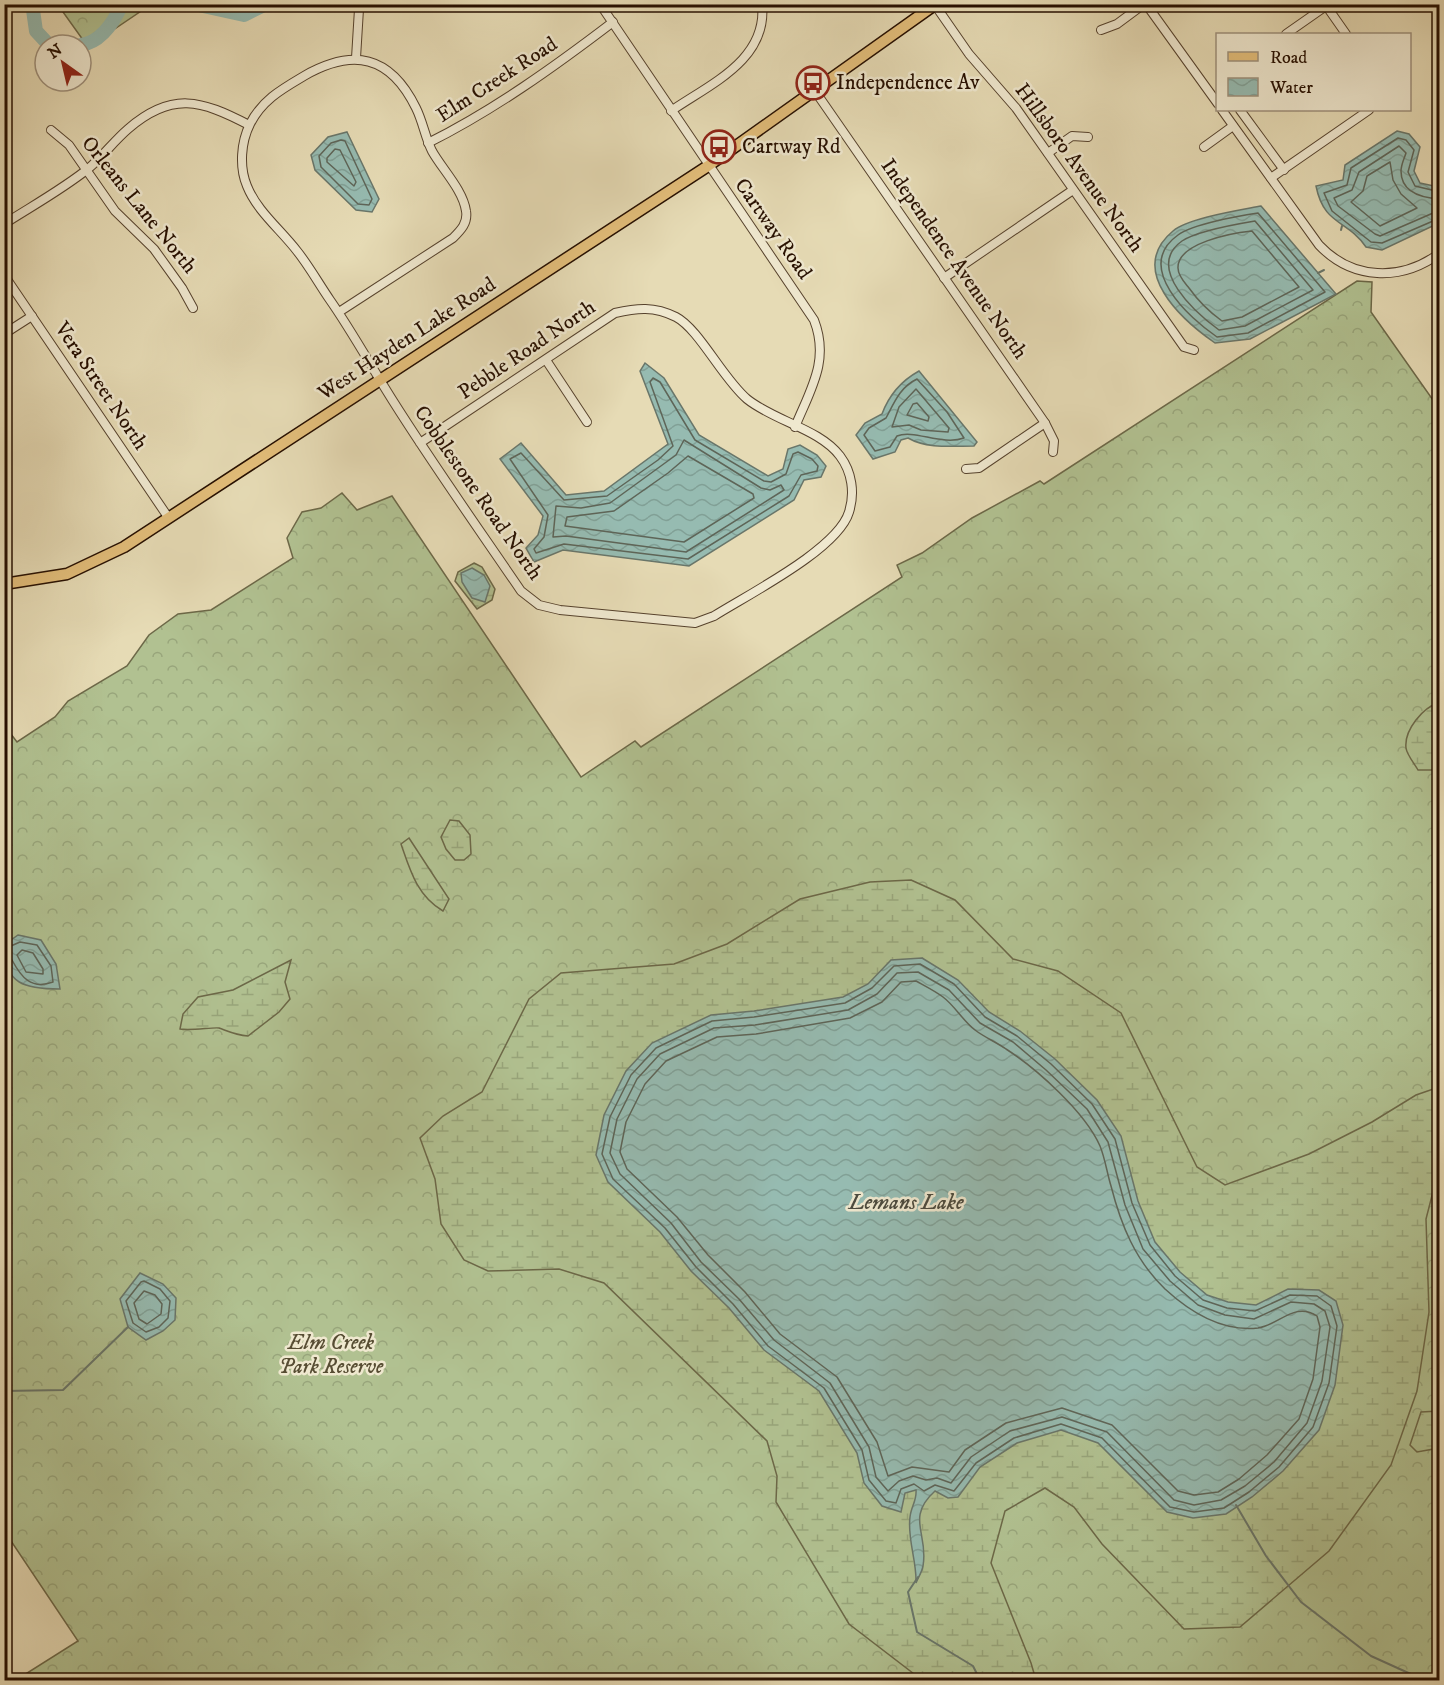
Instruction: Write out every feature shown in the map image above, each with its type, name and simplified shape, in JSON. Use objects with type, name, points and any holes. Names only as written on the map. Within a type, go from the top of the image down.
[{"type":"main road","name":"West Hayden Lake Road","points":[[4,584],[41,580],[80,569],[115,553],[708,166],[935,5]]},
{"type":"street","name":"Cartway Road","points":[[600,4],[814,320],[819,333],[821,359],[818,376],[795,427]]},
{"type":"street","points":[[671,111],[747,57],[760,33],[762,4]]},
{"type":"street","points":[[1101,30],[1117,24],[1145,4],[1216,101]]},
{"type":"street","name":"Hillsboro Avenue North","points":[[935,5],[969,54],[1005,93],[1184,347],[1194,350]]},
{"type":"street","points":[[1287,33],[1325,5],[1345,33]]},
{"type":"street","points":[[356,58],[359,9]]},
{"type":"street","name":"Elm Creek Road","points":[[428,143],[461,127],[545,74],[613,22]]},
{"type":"street","points":[[4,224],[86,170],[128,129],[167,105],[197,103],[212,107],[249,125],[262,104],[276,92],[335,61],[356,58],[374,63],[391,74],[405,89],[417,109],[428,143],[466,210],[464,228],[453,238],[339,312]]},
{"type":"street","name":"Independence Avenue North","points":[[815,91],[1045,423],[1054,441],[1053,452]]},
{"type":"street","points":[[1222,111],[1319,244],[1342,263],[1369,273],[1388,274],[1415,268],[1440,253]]},
{"type":"street","points":[[1241,111],[1284,170]]},
{"type":"street","points":[[1271,178],[1368,111]]},
{"type":"street","points":[[1437,114],[1440,129]]},
{"type":"street","name":"Cobblestone Road North","points":[[249,125],[241,164],[254,202],[297,251],[339,312],[420,443],[521,591],[539,605],[560,610],[695,623],[714,616],[818,550],[836,536],[846,522],[853,496],[846,466],[825,441],[795,427]]},
{"type":"street","points":[[1204,147],[1233,126]]},
{"type":"street","name":"Orleans Lane North","points":[[51,130],[69,145],[115,211],[154,249],[182,288],[193,308]]},
{"type":"street","points":[[1048,153],[1072,136],[1088,137]]},
{"type":"street","points":[[944,278],[1073,190]]},
{"type":"street","name":"Vera Street North","points":[[4,275],[168,517]]},
{"type":"street","name":"Pebble Road North","points":[[420,443],[615,313],[635,308],[657,309],[679,318],[726,379],[747,399],[767,414],[795,427]]},
{"type":"street","points":[[4,334],[32,316]]},
{"type":"street","points":[[546,360],[587,422]]},
{"type":"street","points":[[966,469],[979,468],[1045,423]]},
{"type":"green space","points":[[58,5],[150,5],[93,44],[93,33],[78,33]]},
{"type":"green space","name":"Elm Creek Park Reserve","points":[[1357,281],[1372,282],[1371,312],[1440,410],[1439,1680],[16,1680],[78,1641],[5,1532],[4,725],[17,742],[55,717],[68,701],[127,666],[149,635],[178,614],[211,610],[293,558],[287,538],[302,512],[321,508],[342,493],[357,510],[392,496],[581,777],[635,741],[641,747],[902,577],[897,565],[922,553],[972,518],[1040,481],[1044,484]]},
{"type":"green space","points":[[474,563],[482,567],[495,589],[492,600],[477,609],[455,581],[458,572]]},
{"type":"green space","points":[[1439,703],[1439,770],[1418,770],[1406,748],[1408,734],[1421,714]]},
{"type":"green space","points":[[450,820],[459,821],[470,835],[471,854],[464,860],[455,860],[446,849],[441,837]]},
{"type":"green space","points":[[409,838],[449,899],[443,911],[427,898],[411,873],[401,844]]},
{"type":"green space","points":[[911,880],[955,900],[1013,959],[1058,971],[1121,1013],[1197,1167],[1225,1185],[1309,1154],[1372,1122],[1416,1095],[1439,1087],[1439,1168],[1426,1219],[1429,1312],[1417,1391],[1391,1465],[1329,1551],[1240,1627],[1184,1629],[1102,1544],[1074,1507],[1045,1488],[1005,1511],[991,1563],[1036,1680],[922,1680],[849,1624],[776,1502],[777,1476],[767,1441],[604,1283],[559,1269],[488,1271],[464,1260],[441,1224],[435,1179],[420,1138],[443,1116],[482,1092],[529,999],[561,973],[674,964],[727,944],[800,899],[870,882]]},
{"type":"green space","points":[[291,960],[285,982],[290,999],[279,1012],[248,1036],[219,1028],[180,1029],[183,1014],[198,997],[233,990]]},
{"type":"green space","points":[[1439,1411],[1439,1448],[1417,1452],[1410,1445],[1421,1412]]},
{"type":"water","points":[[1397,131],[1409,134],[1420,147],[1414,171],[1420,183],[1439,187],[1439,223],[1382,250],[1366,247],[1359,238],[1330,215],[1320,199],[1316,186],[1343,180],[1345,165]]},
{"type":"water","points":[[347,132],[379,199],[372,212],[356,210],[315,170],[311,155],[328,137]]},
{"type":"water","points":[[1261,206],[1336,294],[1250,339],[1215,343],[1188,321],[1164,293],[1157,278],[1155,262],[1160,246],[1173,231],[1190,222]]},
{"type":"water","points":[[645,363],[664,378],[699,435],[768,476],[783,469],[788,449],[800,445],[817,455],[826,466],[821,477],[804,480],[794,500],[689,566],[563,550],[534,562],[526,548],[538,535],[543,516],[500,459],[521,443],[566,495],[604,491],[668,444],[640,371]]},
{"type":"water","points":[[919,371],[977,442],[974,446],[940,446],[915,442],[908,438],[901,440],[895,452],[873,459],[856,435],[865,423],[882,414],[896,389]]},
{"type":"water","points":[[472,568],[484,575],[490,586],[485,602],[472,598],[462,582],[461,573]]},
{"type":"water","points":[[18,935],[41,940],[56,964],[60,989],[27,986],[13,976],[8,969],[4,945]]},
{"type":"water","name":"Lemans Lake","points":[[922,958],[958,980],[989,1012],[1020,1031],[1055,1059],[1097,1100],[1121,1136],[1138,1201],[1155,1242],[1180,1272],[1207,1295],[1228,1302],[1256,1305],[1288,1289],[1319,1290],[1336,1301],[1343,1325],[1335,1385],[1319,1430],[1283,1471],[1252,1497],[1226,1514],[1193,1518],[1167,1512],[1098,1443],[1061,1430],[1017,1443],[980,1467],[958,1497],[948,1498],[935,1491],[921,1510],[920,1527],[924,1555],[916,1583],[909,1525],[916,1490],[905,1493],[901,1512],[882,1506],[864,1483],[857,1453],[819,1391],[764,1350],[729,1308],[691,1271],[660,1232],[608,1182],[596,1155],[604,1115],[626,1071],[652,1043],[711,1015],[754,1011],[843,997],[868,984],[891,960]]},
{"type":"water","points":[[140,1273],[163,1284],[176,1298],[175,1320],[163,1331],[146,1340],[128,1327],[120,1299]]},
{"type":"waterway","points":[[36,4],[33,10],[38,33]]},
{"type":"waterway","points":[[93,41],[106,30],[122,4]]},
{"type":"waterway","points":[[194,4],[244,15],[266,4]]},
{"type":"waterway","points":[[1341,230],[1342,226]]},
{"type":"waterway","points":[[1318,273],[1324,270]]},
{"type":"waterway","points":[[4,1391],[63,1390],[128,1327]]},
{"type":"waterway","points":[[1236,1505],[1266,1556],[1301,1602],[1371,1656],[1424,1680]]},
{"type":"waterway","points":[[918,1577],[908,1592],[917,1632],[973,1666],[980,1680]]},
{"type":"place","name":"Independence Av","points":[[813,83]]},
{"type":"place","name":"Cartway Rd","points":[[719,147]]}]
